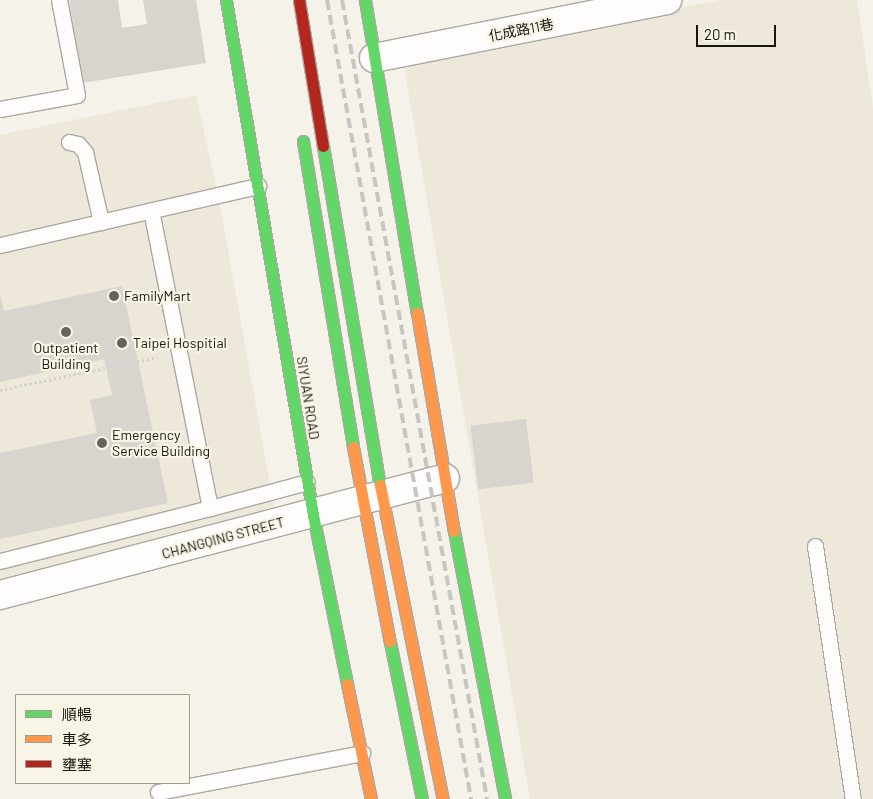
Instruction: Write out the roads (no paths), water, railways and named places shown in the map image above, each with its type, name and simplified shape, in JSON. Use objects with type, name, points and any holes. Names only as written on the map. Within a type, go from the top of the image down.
[{"type":"main road","name":"SIYUAN ROAD","points":[[226,0],[307,482],[371,799]]},
{"type":"main road","points":[[299,0],[372,498],[422,799]]},
{"type":"main road","points":[[365,0],[446,478],[506,799]]},
{"type":"main road","points":[[301,128],[372,498],[443,799]]},
{"type":"street","name":"化成路11巷","points":[[374,58],[547,12],[667,0]]},
{"type":"street","name":"CHANGQING STREET","points":[[0,596],[313,515],[446,478]]},
{"type":"lane","points":[[0,110],[77,95],[59,0]]},
{"type":"lane","points":[[69,142],[78,144],[84,152],[101,222]]},
{"type":"lane","points":[[0,245],[258,186]]},
{"type":"lane","points":[[151,211],[210,508]]},
{"type":"lane","points":[[0,561],[307,482]]},
{"type":"lane","points":[[814,546],[853,799]]},
{"type":"lane","points":[[158,792],[362,753]]},
{"type":"railway","points":[[327,0],[471,799]]},
{"type":"railway","points":[[342,0],[487,799]]},
{"type":"place","name":"FamilyMart","points":[[114,296]]},
{"type":"place","name":"Outpatient Building","points":[[66,332]]},
{"type":"place","name":"Taipei Hospitial","points":[[122,343]]},
{"type":"place","name":"Emergency Service Building","points":[[102,443]]}]
